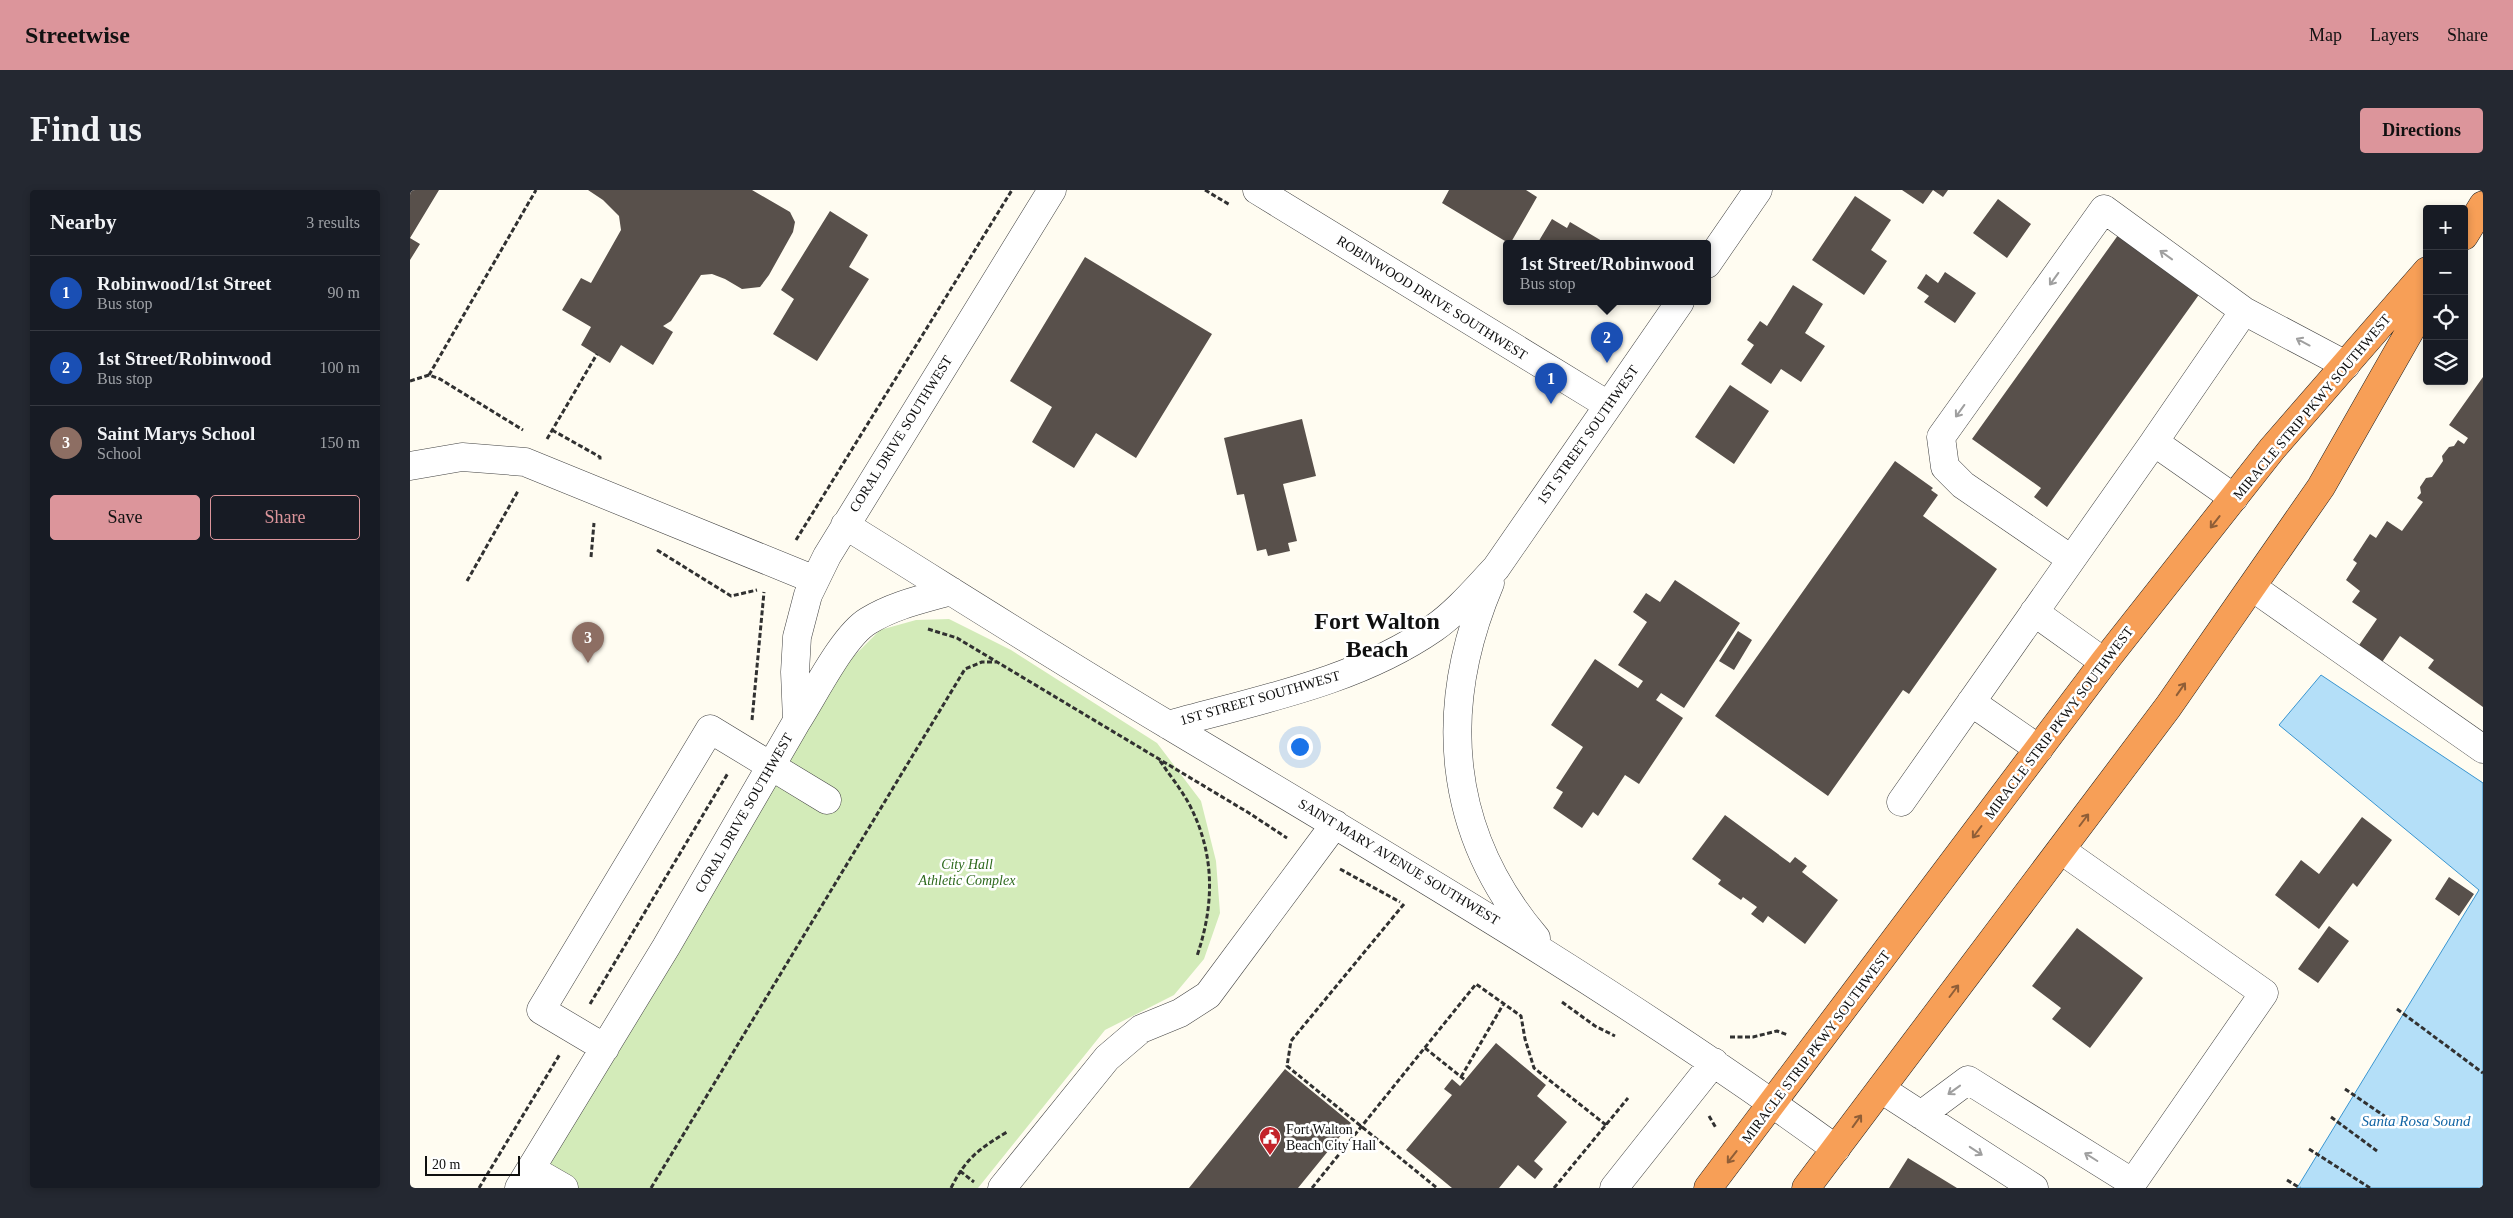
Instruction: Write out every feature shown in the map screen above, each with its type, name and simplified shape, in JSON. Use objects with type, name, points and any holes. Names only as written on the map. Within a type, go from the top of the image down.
[{"type":"highway","name":"MIRACLE STRIP PKWY SOUTHWEST","points":[[1708,1188],[1774,1104],[2104,662],[2272,449],[2423,277]]},
{"type":"highway","name":"MIRACLE STRIP PKWY SOUTHWEST","points":[[1806,1188],[2168,707],[2321,487],[2423,308]]},
{"type":"street","name":"CORAL DRIVE SOUTHWEST","points":[[525,1178],[605,1048],[797,721],[796,637],[808,595],[815,580],[845,525],[1052,190]]},
{"type":"street","name":"ROBINWOOD DRIVE SOUTHWEST","points":[[1257,190],[1608,405]]},
{"type":"street","points":[[1711,258],[1758,190]]},
{"type":"street","points":[[2072,559],[1963,485],[1946,467],[1941,437],[2104,209],[2244,311],[2346,365]]},
{"type":"street","name":"1ST STREET SOUTHWEST","points":[[1168,725],[1283,694],[1352,671],[1384,657],[1434,628],[1461,604],[1496,568],[1678,305]]},
{"type":"street","points":[[1901,802],[2244,311]]},
{"type":"street","points":[[2154,442],[2234,498]]},
{"type":"street","points":[[410,466],[462,457],[525,462],[815,580]]},
{"type":"street","name":"SAINT MARY AVENUE SOUTHWEST","points":[[845,525],[1168,725],[1551,955],[1714,1062],[1836,1149]]},
{"type":"street","name":"1ST STREET SOUTHWEST","points":[[1496,568],[1477,614],[1466,648],[1456,720],[1458,768],[1468,813],[1487,861],[1519,918],[1551,955]]},
{"type":"street","points":[[2252,586],[2483,749]]},
{"type":"street","points":[[797,721],[845,645],[866,622],[896,606],[951,591]]},
{"type":"street","points":[[2034,612],[2104,662]]},
{"type":"street","points":[[1971,702],[2039,749]]},
{"type":"street","points":[[605,1048],[541,1010],[710,729],[827,800]]},
{"type":"street","points":[[1002,1188],[1107,1058],[1142,1029],[1180,1013],[1208,995],[1335,824]]},
{"type":"street","points":[[1921,1115],[1968,1080],[2131,1186],[2264,993],[2061,850]]},
{"type":"street","points":[[1614,1188],[1714,1062]]},
{"type":"street","points":[[1881,1089],[2034,1188]]},
{"type":"street","points":[[525,1178],[564,1188]]},
{"type":"path","points":[[429,375],[536,190]]},
{"type":"path","points":[[778,565],[797,538],[1012,190]]},
{"type":"path","points":[[410,381],[429,375],[440,379],[529,434]]},
{"type":"path","points":[[592,557],[594,521]]},
{"type":"path","points":[[478,1188],[575,1030],[742,749],[752,723],[764,588],[731,596],[654,549]]},
{"type":"path","points":[[918,630],[927,629],[957,638],[1249,813],[1312,854],[1411,908]]},
{"type":"path","points":[[651,1188],[964,669],[982,662],[997,662]]},
{"type":"path","points":[[1160,760],[1188,802],[1202,837],[1209,868],[1209,916],[1198,955],[1193,962]]},
{"type":"path","points":[[1404,904],[1291,1042],[1287,1066],[1437,1188]]},
{"type":"path","points":[[1312,1188],[1476,984],[1521,1016],[1525,1039],[1534,1068],[1606,1125]]},
{"type":"path","points":[[1556,996],[1571,1010],[1618,1038]]},
{"type":"path","points":[[1461,1077],[1504,1003]]},
{"type":"path","points":[[2397,1009],[2483,1074]]},
{"type":"path","points":[[1727,1037],[1753,1037],[1777,1031],[1788,1035]]},
{"type":"path","points":[[1425,1048],[1465,1080]]},
{"type":"path","points":[[1692,1089],[1716,1128]]},
{"type":"path","points":[[2345,1089],[2396,1124]]},
{"type":"path","points":[[1554,1188],[1628,1098]]},
{"type":"path","points":[[2332,1117],[2377,1151]]},
{"type":"path","points":[[951,1188],[967,1160],[979,1149],[1009,1130]]},
{"type":"path","points":[[2309,1149],[2370,1188]]},
{"type":"path","points":[[2287,1180],[2300,1188]]},
{"type":"green space","name":"City Hall Athletic Complex","points":[[949,619],[1011,650],[1157,743],[1201,801],[1216,861],[1220,913],[1204,959],[1174,995],[1105,1030],[978,1188],[533,1188],[849,661],[880,630],[916,620]]},
{"type":"water","name":"Santa Rosa Sound","points":[[2321,675],[2483,783],[2483,1188],[2297,1188],[2479,890],[2279,725]]},
{"type":"building","points":[[410,190],[439,190],[410,238]]},
{"type":"building","points":[[588,190],[752,190],[790,212],[795,222],[793,232],[769,275],[760,287],[742,289],[712,274],[701,275],[671,321],[663,326],[673,332],[653,365],[621,345],[610,363],[581,345],[591,327],[562,310],[581,278],[591,283],[621,230],[619,216],[603,200]]},
{"type":"building","points":[[1449,190],[1526,190],[1537,197],[1512,240],[1503,240],[1442,203]]},
{"type":"building","points":[[1902,190],[1933,190],[1923,204]]},
{"type":"building","points":[[1933,190],[1948,190],[1943,197]]},
{"type":"building","points":[[1855,196],[1891,220],[1871,250],[1887,261],[1864,295],[1812,260]]},
{"type":"building","points":[[1998,199],[2031,224],[2007,258],[1973,233]]},
{"type":"building","points":[[830,211],[868,235],[849,267],[869,279],[817,361],[773,334],[794,299],[781,290]]},
{"type":"building","points":[[1552,219],[1567,228],[1570,222],[1600,240],[1539,240]]},
{"type":"building","points":[[2121,231],[2203,289],[2047,507],[2034,497],[2041,488],[1972,439]]},
{"type":"building","points":[[410,238],[420,244],[410,260]]},
{"type":"building","points":[[1085,257],[1212,334],[1136,458],[1096,433],[1074,468],[1032,442],[1052,407],[1010,381]]},
{"type":"building","points":[[1945,272],[1976,293],[1955,323],[1924,302],[1929,296],[1917,288],[1926,274],[1938,283]]},
{"type":"building","points":[[1793,285],[1823,304],[1805,333],[1825,346],[1801,382],[1781,369],[1771,384],[1741,364],[1754,345],[1747,340],[1760,321],[1767,326]]},
{"type":"building","points":[[2483,377],[2483,707],[2428,668],[2434,660],[2400,636],[2380,665],[2357,648],[2377,619],[2352,602],[2360,591],[2346,580],[2357,563],[2353,560],[2370,534],[2376,538],[2387,521],[2402,531],[2423,502],[2417,498],[2421,493],[2420,487],[2426,478],[2432,477],[2443,461],[2442,456],[2449,447],[2454,446],[2458,440],[2464,444],[2468,438],[2449,425]]},
{"type":"building","points":[[1730,385],[1769,411],[1734,464],[1695,437]]},
{"type":"building","points":[[1302,419],[1316,476],[1283,484],[1297,541],[1288,543],[1290,551],[1268,556],[1266,549],[1257,551],[1244,494],[1237,495],[1224,438]]},
{"type":"building","points":[[1895,461],[1933,488],[1931,490],[1938,495],[1923,516],[1997,569],[1909,694],[1903,690],[1828,796],[1715,716]]},
{"type":"building","points":[[1675,580],[1740,623],[1684,708],[1661,693],[1656,700],[1683,718],[1639,784],[1625,775],[1598,816],[1593,812],[1582,828],[1553,808],[1563,792],[1556,788],[1583,747],[1551,725],[1595,659],[1638,688],[1643,681],[1618,665],[1647,622],[1633,612],[1646,593],[1660,602]]},
{"type":"building","points":[[1738,631],[1752,640],[1734,670],[1719,661]]},
{"type":"building","points":[[1725,815],[1790,863],[1795,857],[1807,866],[1802,872],[1838,900],[1805,944],[1768,916],[1763,923],[1751,914],[1757,907],[1743,897],[1741,900],[1718,884],[1721,880],[1692,859]]},
{"type":"building","points":[[2362,817],[2392,840],[2357,887],[2353,883],[2319,929],[2275,895],[2301,860],[2319,874]]},
{"type":"building","points":[[2449,877],[2474,894],[2459,916],[2435,899]]},
{"type":"building","points":[[2329,926],[2349,941],[2318,983],[2298,969]]},
{"type":"building","points":[[2077,928],[2143,978],[2090,1048],[2052,1019],[2061,1008],[2032,986]]},
{"type":"building","points":[[1496,1043],[1546,1085],[1537,1096],[1567,1122],[1534,1161],[1543,1169],[1535,1179],[1518,1165],[1499,1188],[1452,1188],[1406,1150],[1452,1095],[1444,1089],[1452,1079],[1460,1086]]},
{"type":"building","name":"Fort Walton Beach City Hall","points":[[1285,1069],[1351,1123],[1298,1188],[1189,1188]]},
{"type":"building","points":[[1908,1158],[1957,1188],[1889,1188]]},
{"type":"place","name":"1st Street/Robinwood","points":[[1607,363]]},
{"type":"place","name":"Robinwood/1st Street","points":[[1551,404]]},
{"type":"place","name":"Saint Marys School","points":[[588,663]]},
{"type":"place","name":"Fort Walton Beach City Hall","points":[[1270,1156]]},
{"type":"district","name":"Fort Walton Beach","points":[[1377,635]]}]
